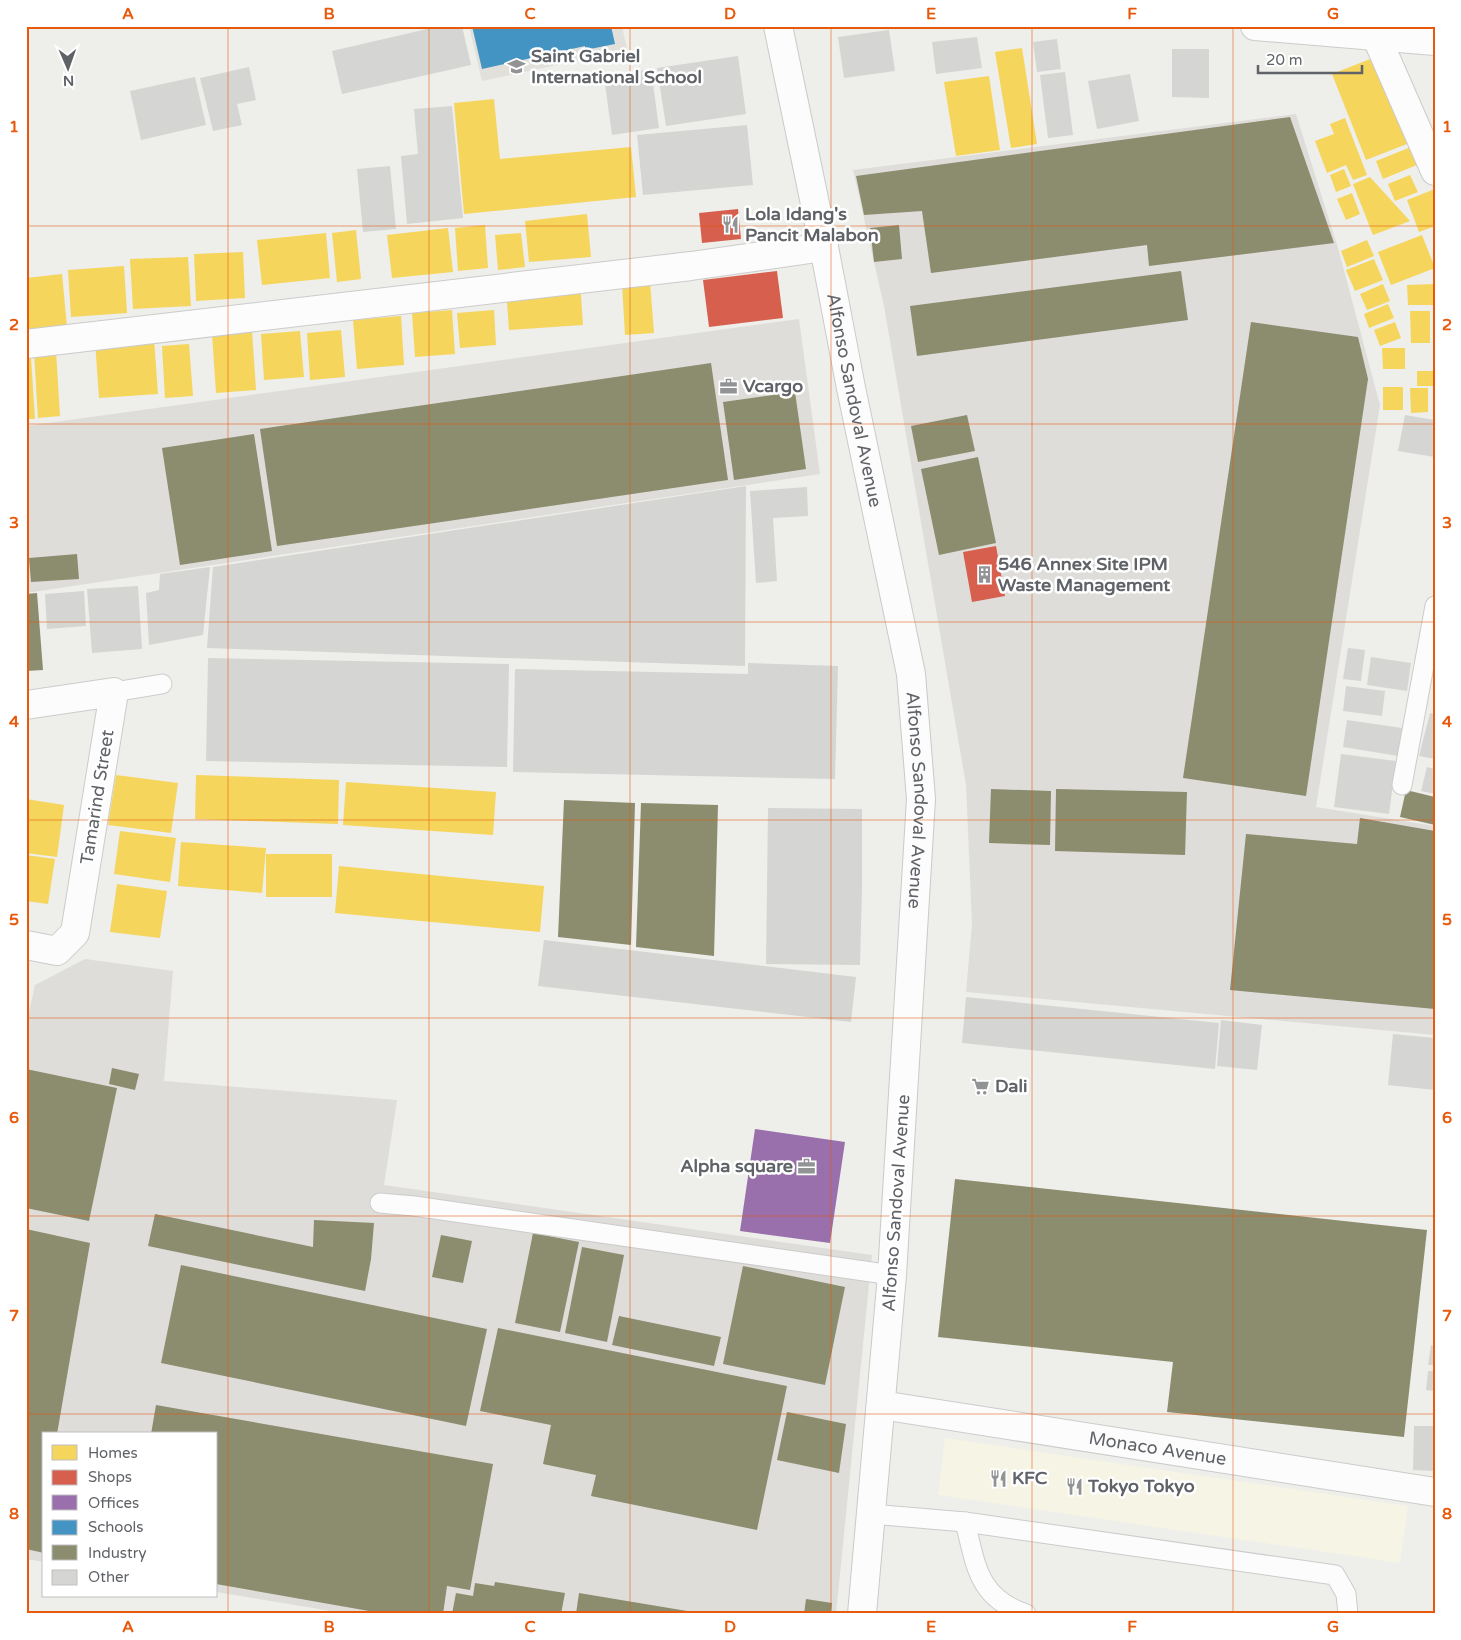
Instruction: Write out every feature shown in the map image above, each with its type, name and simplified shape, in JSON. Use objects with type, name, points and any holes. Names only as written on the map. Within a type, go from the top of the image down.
[{"type":"street","name":"Alfonso Sandoval Avenue","points":[[778,26],[911,674],[921,799],[892,1276],[862,1614]]},
{"type":"street","points":[[1255,26],[1435,41]]},
{"type":"street","points":[[1376,36],[1435,170]]},
{"type":"street","points":[[26,344],[681,267],[824,247]]},
{"type":"street","points":[[26,704],[114,692]]},
{"type":"street","name":"Tamarind Street","points":[[26,945],[56,951],[75,933],[114,692]]},
{"type":"street","name":"Monaco Avenue","points":[[881,1404],[1435,1492]]},
{"type":"lane","points":[[1402,785],[1435,606]]},
{"type":"lane","points":[[114,692],[162,684]]},
{"type":"lane","points":[[380,1203],[414,1206],[892,1276]]},
{"type":"lane","points":[[871,1514],[966,1522],[1335,1575],[1346,1594],[1348,1614]]},
{"type":"lane","points":[[966,1522],[976,1567],[990,1594],[1010,1608],[1026,1614]]},
{"type":"shaded area","name":"Saint Gabriel International School","points":[[469,26],[622,26],[627,50],[482,81]]},
{"type":"shaded area","points":[[1296,114],[1338,248],[1380,405],[1316,807],[1435,826],[1435,1035],[966,992],[972,924],[966,785],[884,306],[853,170]]},
{"type":"shaded area","points":[[799,319],[820,474],[26,593],[26,426]]},
{"type":"shaded area","points":[[85,959],[173,971],[164,1081],[397,1100],[384,1185],[872,1255],[836,1614],[349,1614],[218,1592],[218,1432],[42,1432],[42,1562],[26,1559],[26,1026],[35,985]]},
{"type":"shaded area","points":[[945,1438],[1408,1506],[1400,1563],[938,1495]]},
{"type":"building: Homes","points":[[1022,48],[1037,144],[1011,148],[995,52]]},
{"type":"building: Homes","points":[[1378,56],[1412,142],[1366,160],[1332,74]]},
{"type":"building: Homes","points":[[989,76],[1000,150],[956,156],[944,82]]},
{"type":"building: Homes","points":[[494,99],[500,159],[631,147],[636,197],[464,214],[454,103]]},
{"type":"building: Homes","points":[[1345,118],[1367,175],[1353,180],[1346,165],[1327,173],[1315,141],[1334,134],[1330,124]]},
{"type":"building: Homes","points":[[1416,145],[1424,162],[1383,179],[1376,161]]},
{"type":"building: Homes","points":[[1344,169],[1351,186],[1336,192],[1330,175]]},
{"type":"building: Homes","points":[[1410,175],[1418,192],[1395,201],[1388,184]]},
{"type":"building: Homes","points":[[1370,177],[1410,221],[1373,235],[1353,184]]},
{"type":"building: Homes","points":[[1435,189],[1435,226],[1419,232],[1407,200]]},
{"type":"building: Homes","points":[[1352,193],[1360,214],[1346,220],[1337,199]]},
{"type":"building: Homes","points":[[587,214],[591,257],[529,262],[525,221]]},
{"type":"building: Homes","points":[[485,225],[488,268],[458,271],[455,228]]},
{"type":"building: Homes","points":[[448,228],[453,272],[392,278],[387,235]]},
{"type":"building: Homes","points":[[356,230],[361,279],[337,282],[332,233]]},
{"type":"building: Homes","points":[[326,233],[330,278],[262,285],[257,240]]},
{"type":"building: Homes","points":[[521,233],[525,267],[498,270],[495,235]]},
{"type":"building: Homes","points":[[1422,235],[1435,268],[1391,285],[1378,252]]},
{"type":"building: Homes","points":[[1367,240],[1374,256],[1347,267],[1341,251]]},
{"type":"building: Homes","points":[[243,252],[245,298],[196,301],[194,254]]},
{"type":"building: Homes","points":[[188,257],[191,306],[133,309],[130,259]]},
{"type":"building: Homes","points":[[1374,259],[1383,280],[1355,291],[1346,270]]},
{"type":"building: Homes","points":[[124,266],[127,313],[71,317],[68,270]]},
{"type":"building: Homes","points":[[62,274],[67,327],[26,330],[26,278]]},
{"type":"building: Homes","points":[[580,282],[583,325],[509,330],[506,288]]},
{"type":"building: Homes","points":[[650,282],[654,333],[625,335],[622,284]]},
{"type":"building: Homes","points":[[1383,284],[1390,301],[1367,310],[1360,294]]},
{"type":"building: Homes","points":[[1435,284],[1435,305],[1408,305],[1407,285]]},
{"type":"building: Homes","points":[[1388,304],[1394,318],[1369,328],[1364,314]]},
{"type":"building: Homes","points":[[452,310],[455,354],[415,357],[412,313]]},
{"type":"building: Homes","points":[[494,310],[496,345],[460,348],[457,313]]},
{"type":"building: Homes","points":[[1410,311],[1430,311],[1430,343],[1411,343]]},
{"type":"building: Homes","points":[[401,316],[404,365],[357,369],[353,320]]},
{"type":"building: Homes","points":[[1395,322],[1401,338],[1380,346],[1374,330]]},
{"type":"building: Homes","points":[[341,330],[345,377],[310,380],[307,333]]},
{"type":"building: Homes","points":[[252,331],[256,390],[216,393],[212,334]]},
{"type":"building: Homes","points":[[300,331],[304,377],[264,380],[261,334]]},
{"type":"building: Homes","points":[[154,338],[158,394],[99,398],[95,341]]},
{"type":"building: Homes","points":[[189,344],[193,396],[165,398],[162,346]]},
{"type":"building: Homes","points":[[1382,348],[1405,348],[1405,369],[1383,369]]},
{"type":"building: Homes","points":[[56,351],[60,416],[38,418],[34,353]]},
{"type":"building: Homes","points":[[31,357],[35,419],[26,419],[26,358]]},
{"type":"building: Homes","points":[[1417,371],[1434,371],[1434,386],[1417,386]]},
{"type":"building: Homes","points":[[1383,387],[1403,387],[1403,410],[1383,410]]},
{"type":"building: Homes","points":[[1410,388],[1428,388],[1428,412],[1411,413]]},
{"type":"building: Homes","points":[[116,775],[178,783],[171,833],[108,825]]},
{"type":"building: Homes","points":[[196,775],[339,780],[338,824],[195,819]]},
{"type":"building: Homes","points":[[346,782],[496,792],[493,835],[343,825]]},
{"type":"building: Homes","points":[[26,799],[64,805],[57,857],[26,853]]},
{"type":"building: Homes","points":[[120,831],[176,838],[170,882],[114,874]]},
{"type":"building: Homes","points":[[181,842],[266,848],[262,893],[178,886]]},
{"type":"building: Homes","points":[[266,854],[332,854],[332,897],[266,897]]},
{"type":"building: Homes","points":[[26,855],[55,859],[48,904],[26,901]]},
{"type":"building: Homes","points":[[339,866],[544,886],[540,932],[335,913]]},
{"type":"building: Homes","points":[[117,884],[167,891],[160,938],[110,932]]},
{"type":"building: Shops","points":[[738,209],[741,239],[702,243],[699,213]]},
{"type":"building: Shops","points":[[777,271],[783,318],[709,327],[703,280]]},
{"type":"building: Shops","name":"546 Annex Site IPM Waste Management","points":[[996,546],[1005,596],[972,602],[963,552]]},
{"type":"building: Offices","points":[[755,1129],[845,1142],[830,1243],[740,1231]]},
{"type":"building: Schools","name":"Saint Gabriel International School","points":[[472,26],[611,26],[615,44],[585,50],[585,46],[482,69]]},
{"type":"building: Industry","points":[[1290,117],[1334,243],[1149,266],[1147,245],[931,273],[922,211],[864,215],[856,176]]},
{"type":"building: Industry","points":[[899,225],[902,259],[874,262],[870,228]]},
{"type":"building: Industry","points":[[1181,271],[1188,320],[917,356],[910,306]]},
{"type":"building: Industry","points":[[1251,322],[1358,337],[1368,379],[1306,796],[1183,778]]},
{"type":"building: Industry","points":[[711,363],[728,480],[277,546],[260,429]]},
{"type":"building: Industry","points":[[795,392],[806,469],[734,480],[723,402]]},
{"type":"building: Industry","points":[[967,415],[975,451],[918,462],[911,426]]},
{"type":"building: Industry","points":[[254,434],[272,551],[180,565],[162,448]]},
{"type":"building: Industry","points":[[978,457],[996,543],[939,555],[921,469]]},
{"type":"building: Industry","points":[[77,554],[79,579],[31,582],[29,558]]},
{"type":"building: Industry","points":[[37,593],[43,670],[26,671],[26,594]]},
{"type":"building: Industry","points":[[991,789],[1051,791],[1050,845],[989,843]]},
{"type":"building: Industry","points":[[1056,789],[1187,792],[1185,855],[1055,851]]},
{"type":"building: Industry","points":[[1406,790],[1435,797],[1435,825],[1400,817]]},
{"type":"building: Industry","points":[[564,800],[635,803],[631,945],[558,937]]},
{"type":"building: Industry","points":[[641,803],[718,805],[714,956],[636,947]]},
{"type":"building: Industry","points":[[1360,818],[1435,831],[1435,1009],[1230,990],[1246,834],[1357,844]]},
{"type":"building: Industry","points":[[112,1068],[139,1074],[135,1090],[109,1084]]},
{"type":"building: Industry","points":[[26,1069],[117,1088],[89,1221],[26,1208]]},
{"type":"building: Industry","points":[[955,1179],[1427,1230],[1404,1437],[1167,1412],[1173,1362],[938,1337]]},
{"type":"building: Industry","points":[[155,1214],[313,1247],[314,1220],[374,1223],[371,1259],[365,1291],[148,1246]]},
{"type":"building: Industry","points":[[26,1229],[90,1243],[57,1432],[42,1432],[42,1553],[26,1549]]},
{"type":"building: Industry","points":[[533,1233],[579,1242],[560,1332],[515,1323]]},
{"type":"building: Industry","points":[[441,1235],[472,1241],[463,1283],[432,1277]]},
{"type":"building: Industry","points":[[582,1247],[624,1255],[607,1342],[565,1333]]},
{"type":"building: Industry","points":[[181,1265],[487,1329],[466,1426],[161,1363]]},
{"type":"building: Industry","points":[[743,1266],[845,1287],[825,1385],[723,1364]]},
{"type":"building: Industry","points":[[619,1316],[721,1337],[714,1366],[612,1345]]},
{"type":"building: Industry","points":[[498,1328],[787,1386],[757,1530],[591,1496],[596,1475],[543,1464],[551,1425],[480,1411]]},
{"type":"building: Industry","points":[[156,1405],[493,1464],[470,1590],[447,1586],[443,1614],[386,1614],[218,1584],[218,1432],[151,1432]]},
{"type":"building: Industry","points":[[787,1412],[846,1424],[839,1473],[777,1460]]},
{"type":"building: Industry","points":[[495,1582],[565,1593],[561,1614],[452,1614],[456,1593],[473,1596],[475,1583],[494,1586]]},
{"type":"building: Industry","points":[[579,1593],[699,1613],[699,1614],[576,1614]]},
{"type":"building: Industry","points":[[806,1599],[832,1603],[831,1614],[804,1614]]},
{"type":"building: Other","points":[[440,26],[462,26],[471,65],[342,94],[332,51]]},
{"type":"building: Other","points":[[889,30],[895,71],[844,78],[838,37]]},
{"type":"building: Other","points":[[977,37],[982,68],[936,74],[932,42]]},
{"type":"building: Other","points":[[1057,39],[1061,69],[1037,72],[1033,42]]},
{"type":"building: Other","points":[[1172,49],[1209,49],[1209,98],[1172,97]]},
{"type":"building: Other","points":[[738,56],[746,114],[666,126],[657,68]]},
{"type":"building: Other","points":[[249,67],[256,100],[237,104],[242,125],[213,131],[200,78]]},
{"type":"building: Other","points":[[651,69],[659,128],[612,135],[604,77]]},
{"type":"building: Other","points":[[1065,72],[1073,135],[1048,138],[1040,75]]},
{"type":"building: Other","points":[[1130,74],[1139,121],[1097,129],[1088,81]]},
{"type":"building: Other","points":[[195,77],[206,125],[141,140],[130,91]]},
{"type":"building: Other","points":[[452,106],[463,218],[407,224],[401,156],[418,154],[414,109]]},
{"type":"building: Other","points":[[747,125],[753,185],[643,195],[637,135]]},
{"type":"building: Other","points":[[390,166],[396,229],[363,232],[357,169]]},
{"type":"building: Other","points":[[1405,415],[1435,420],[1435,457],[1398,451]]},
{"type":"building: Other","points":[[746,486],[745,666],[207,648],[213,567]]},
{"type":"building: Other","points":[[807,487],[808,516],[773,518],[777,581],[756,583],[750,491]]},
{"type":"building: Other","points":[[210,567],[203,635],[149,645],[146,593],[159,590],[160,574]]},
{"type":"building: Other","points":[[138,586],[142,649],[92,653],[87,589]]},
{"type":"building: Other","points":[[84,591],[86,626],[47,629],[45,594]]},
{"type":"building: Other","points":[[1348,648],[1365,650],[1361,681],[1343,679]]},
{"type":"building: Other","points":[[1371,657],[1411,663],[1407,691],[1367,685]]},
{"type":"building: Other","points":[[208,658],[509,664],[507,767],[206,761]]},
{"type":"building: Other","points":[[748,663],[838,666],[835,779],[513,772],[515,669],[748,674]]},
{"type":"building: Other","points":[[1346,686],[1385,691],[1382,716],[1343,711]]},
{"type":"building: Other","points":[[1430,713],[1435,714],[1435,759],[1419,756]]},
{"type":"building: Other","points":[[1347,720],[1402,728],[1398,756],[1343,747]]},
{"type":"building: Other","points":[[1341,754],[1396,761],[1389,814],[1334,807]]},
{"type":"building: Other","points":[[1427,767],[1435,769],[1435,794],[1421,791]]},
{"type":"building: Other","points":[[768,808],[862,809],[860,965],[766,964]]},
{"type":"building: Other","points":[[544,940],[856,977],[851,1022],[538,986]]},
{"type":"building: Other","points":[[966,997],[1219,1023],[1215,1069],[962,1043]]},
{"type":"building: Other","points":[[1221,1020],[1262,1025],[1257,1070],[1217,1066]]},
{"type":"building: Other","points":[[1393,1034],[1435,1038],[1435,1090],[1388,1085]]},
{"type":"building: Other","points":[[1431,1345],[1435,1346],[1435,1365],[1428,1365]]},
{"type":"building: Other","points":[[1428,1371],[1435,1371],[1435,1391],[1426,1390]]},
{"type":"building: Other","points":[[1414,1426],[1435,1426],[1435,1471],[1413,1470]]},
{"type":"place","name":"Saint Gabriel International School","points":[[517,66]]},
{"type":"place","name":"Lola Idang's Pancit Malabon","points":[[731,224]]},
{"type":"place","name":"Vcargo","points":[[729,386]]},
{"type":"place","name":"546 Annex Site IPM Waste Management","points":[[984,574]]},
{"type":"place","name":"Dali","points":[[981,1086]]},
{"type":"place","name":"Alpha square","points":[[807,1166]]},
{"type":"place","name":"KFC","points":[[998,1478]]},
{"type":"place","name":"Tokyo Tokyo","points":[[1074,1486]]}]
